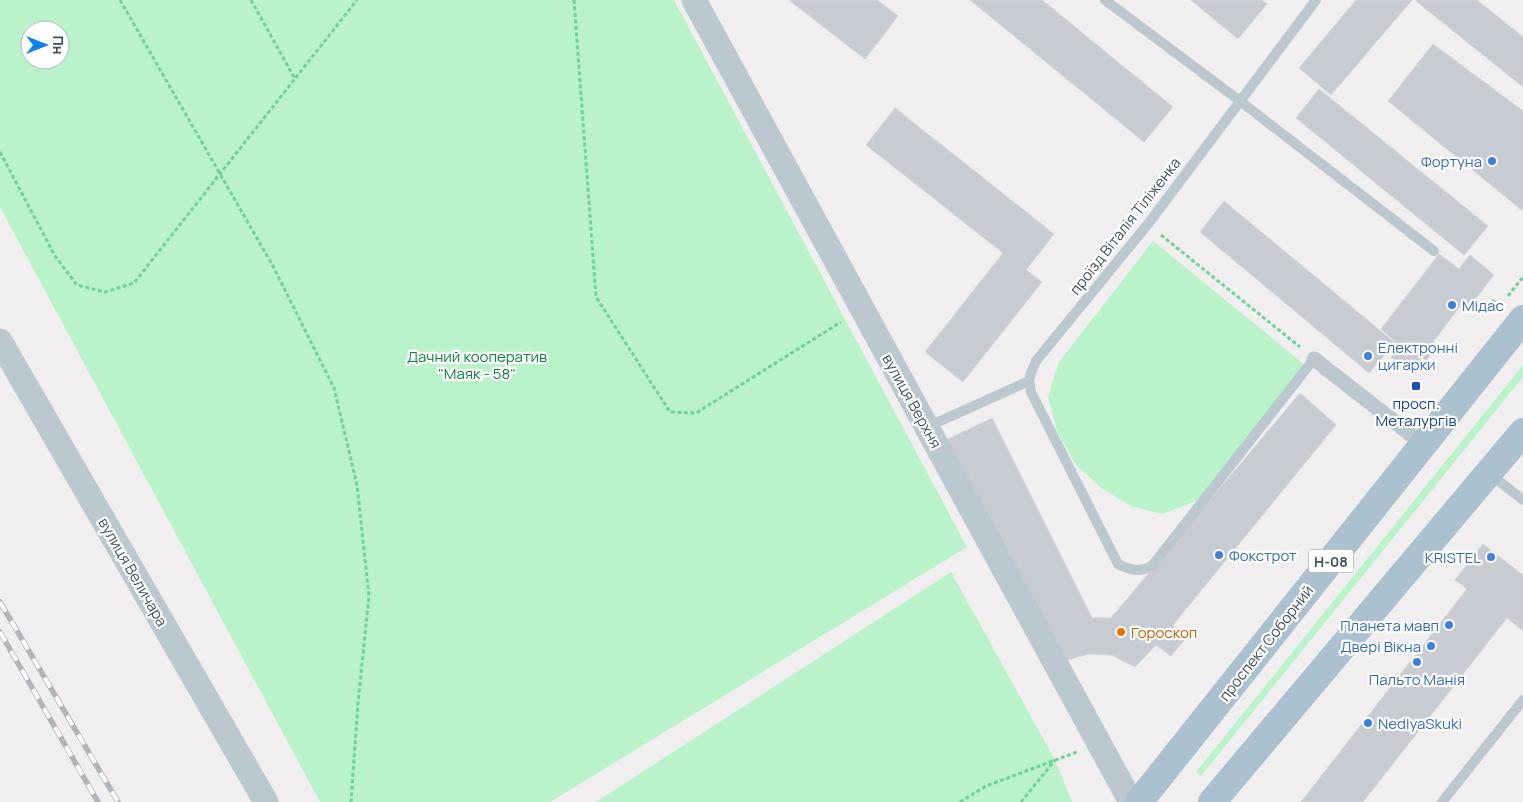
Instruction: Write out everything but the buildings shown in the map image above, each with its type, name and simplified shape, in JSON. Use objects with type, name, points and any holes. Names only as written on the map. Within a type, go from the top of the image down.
[{"type":"main road","name":"проспект Соборний","points":[[1139,802],[1523,319]]},
{"type":"main road","points":[[1212,802],[1523,432]]},
{"type":"street","name":"вулиця Верхня","points":[[694,0],[1132,802]]},
{"type":"street","name":"вулиця Величара","points":[[0,341],[266,802]]},
{"type":"street","points":[[1314,358],[1423,444]]},
{"type":"lane","points":[[1104,0],[1240,101],[1434,250]]},
{"type":"lane","name":"проїзд Віталія Тіліженка","points":[[1030,381],[1036,361],[1148,224],[1316,0]]},
{"type":"lane","points":[[927,427],[1030,381],[1031,392],[1118,564],[1136,571],[1145,570],[1152,566],[1314,358]]},
{"type":"lane","points":[[1489,473],[1523,500]]},
{"type":"lane","points":[[1442,802],[1523,700]]},
{"type":"path","points":[[120,0],[273,266],[334,388],[357,485],[370,596],[358,703],[351,802]]},
{"type":"path","points":[[251,0],[295,79]]},
{"type":"path","points":[[0,152],[55,256],[77,285],[104,292],[134,283],[358,0]]},
{"type":"path","points":[[574,0],[596,297],[670,412],[696,413],[862,309]]},
{"type":"path","points":[[1148,224],[1314,358]]},
{"type":"path","points":[[960,802],[986,786],[1083,750]]},
{"type":"path","points":[[1020,802],[1055,760]]},
{"type":"green space","name":"Дачний кооператив \"Маяк - 58\"","points":[[0,0],[674,0],[967,547],[550,802],[320,802],[0,207]]},
{"type":"green space","points":[[1153,241],[1305,365],[1201,499],[1163,514],[1133,507],[1101,488],[1076,465],[1057,431],[1048,397],[1059,362]]},
{"type":"green space","points":[[1523,365],[1523,377],[1201,776],[1196,772]]},
{"type":"green space","points":[[951,572],[1055,760],[1072,802],[596,802]]},
{"type":"railway","points":[[0,602],[118,802]]},
{"type":"railway","points":[[0,632],[98,802]]},
{"type":"place","name":"Фортуна","points":[[1492,161]]},
{"type":"place","name":"Мідас","points":[[1452,305]]},
{"type":"place","name":"Електронні цигарки","points":[[1368,356]]},
{"type":"place","name":"просп. Металургів","points":[[1416,386]]},
{"type":"place","name":"Фокстрот","points":[[1219,555]]},
{"type":"place","name":"KRISTEL","points":[[1491,557]]},
{"type":"place","name":"Планета мавп","points":[[1449,625]]},
{"type":"place","name":"Гороскоп","points":[[1121,632]]},
{"type":"place","name":"Двері Вікна","points":[[1431,646]]},
{"type":"place","name":"Пальто Манія","points":[[1417,662]]},
{"type":"place","name":"NedlyaSkuki","points":[[1368,723]]}]
